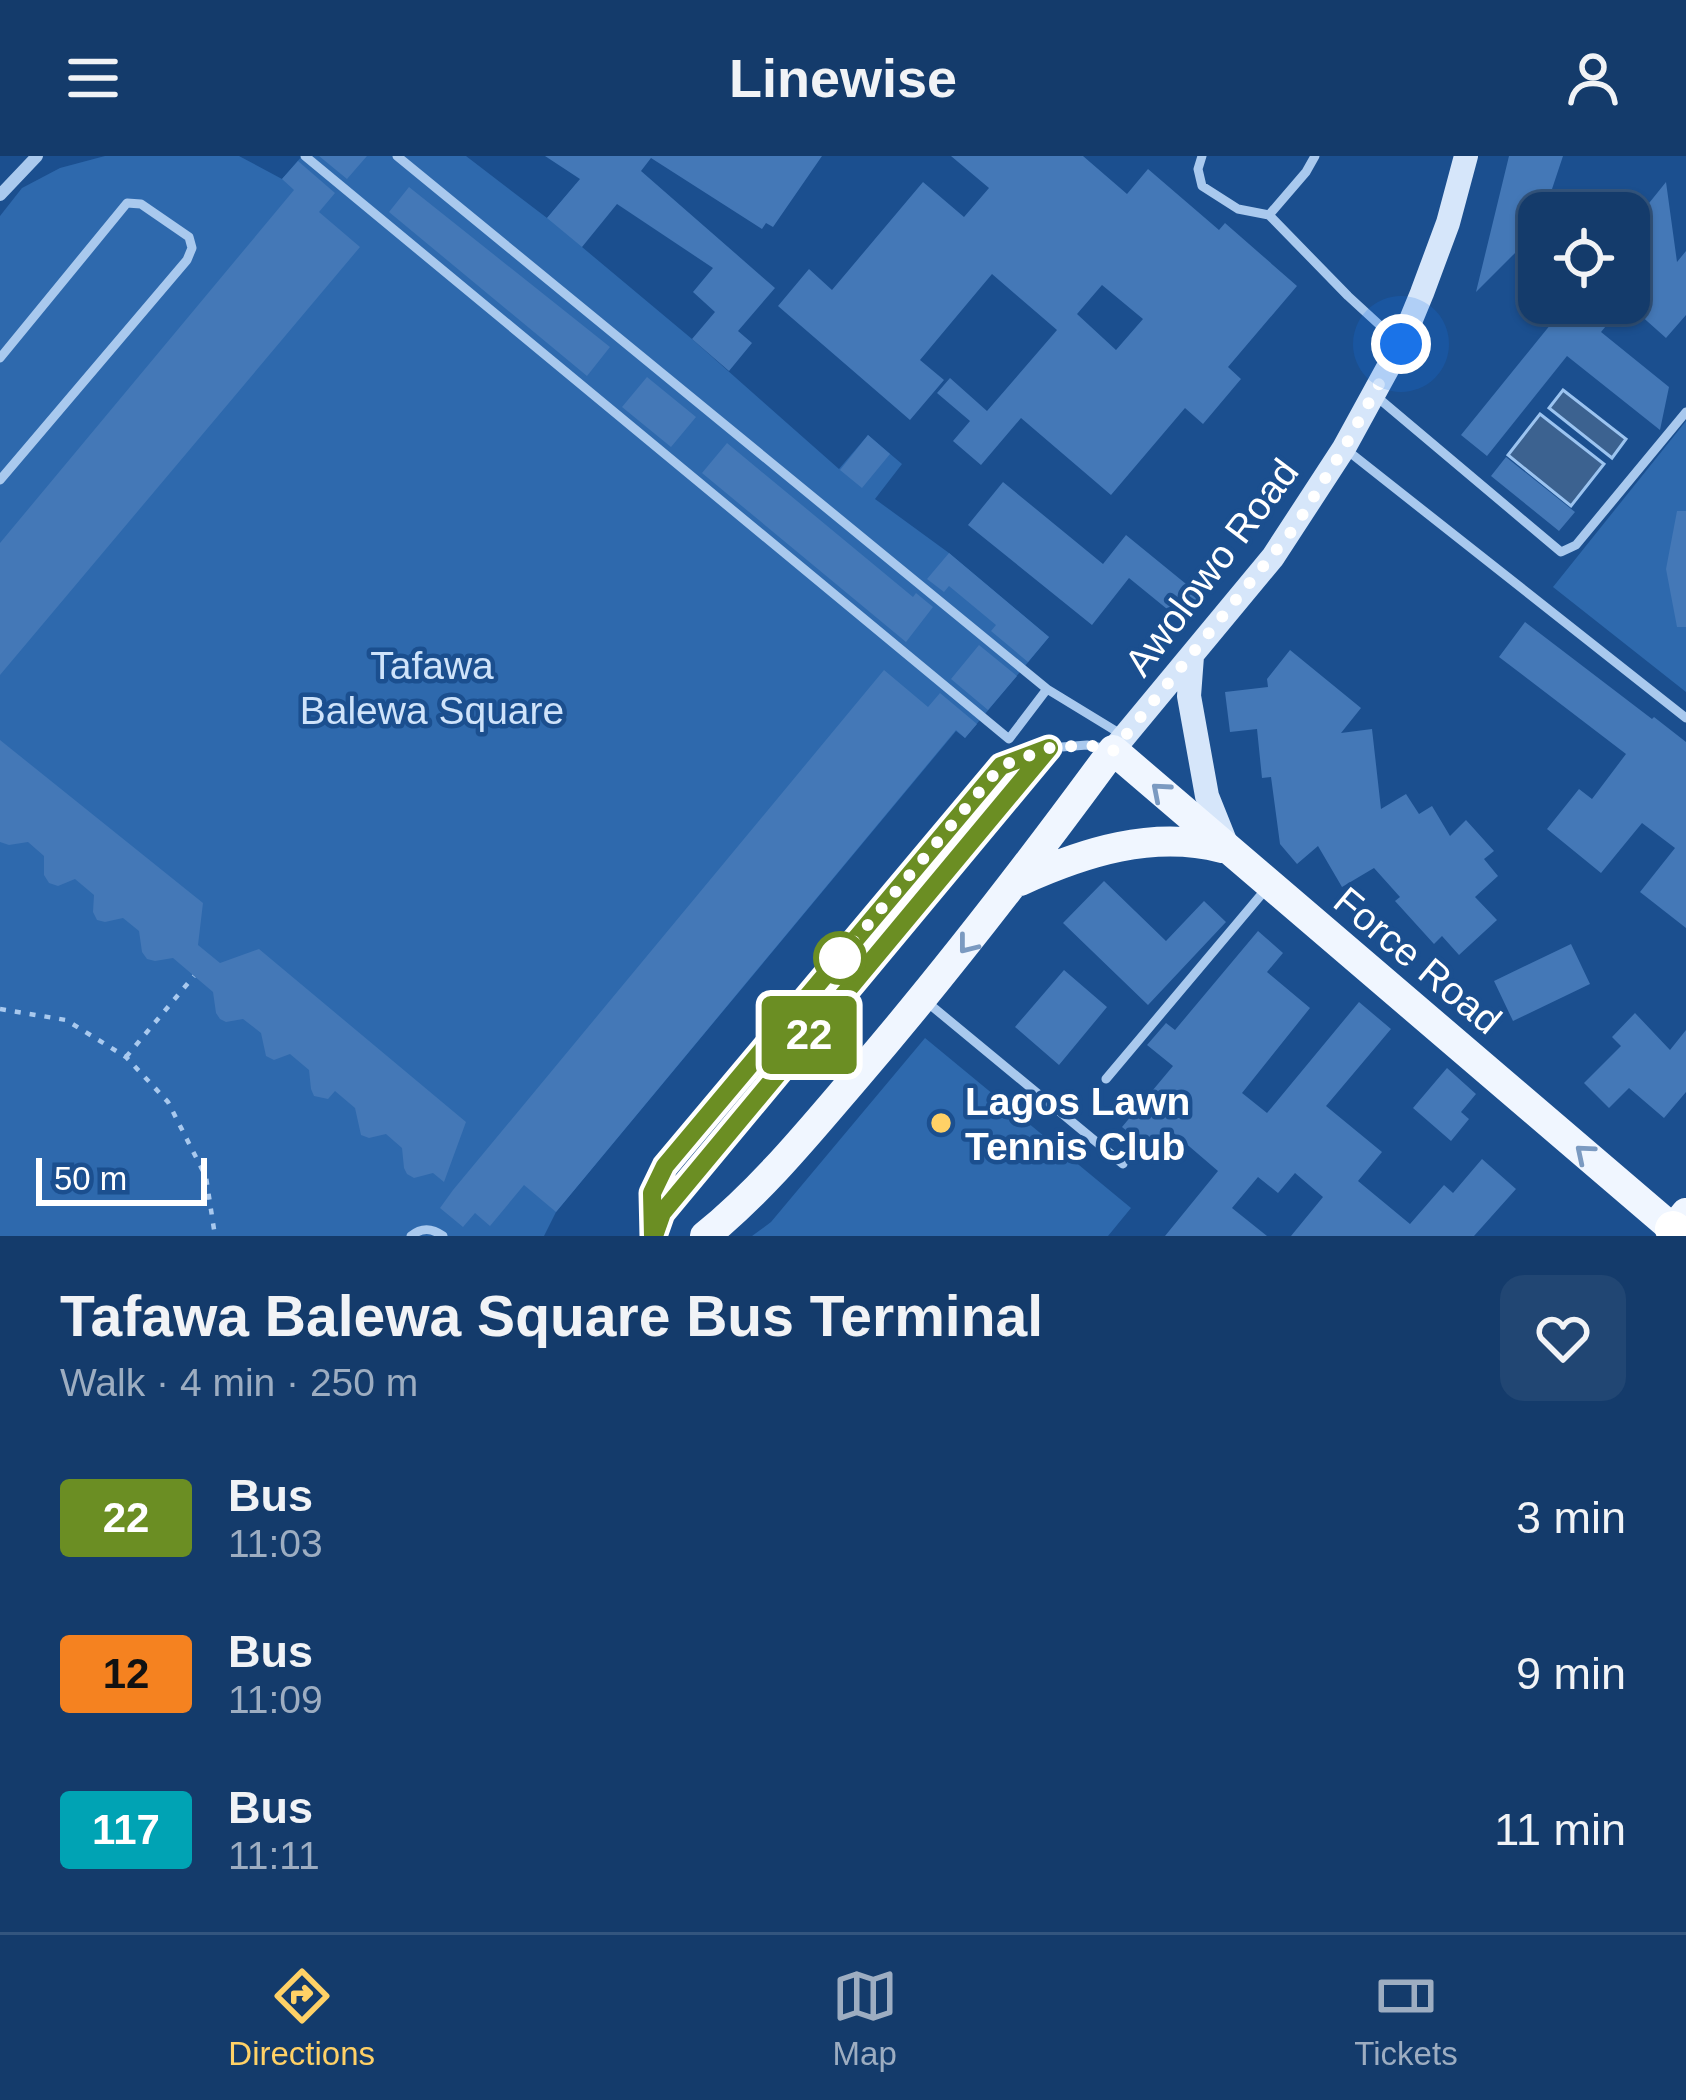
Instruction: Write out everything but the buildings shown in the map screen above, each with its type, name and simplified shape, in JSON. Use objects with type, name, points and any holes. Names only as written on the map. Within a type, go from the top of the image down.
[{"type":"main road","name":"Awolowo Road","points":[[1119,743],[1284,542],[1344,448],[1401,344],[1448,223],[1466,156]]},
{"type":"main road","points":[[1192,656],[1190,696],[1207,796],[1228,850]]},
{"type":"main road","points":[[704,1236],[764,1183],[923,999],[1119,743]]},
{"type":"main road","name":"Force Road","points":[[1119,743],[1228,850],[1677,1228]]},
{"type":"main road","points":[[1016,883],[1118,846],[1171,839],[1228,850]]},
{"type":"street","points":[[0,195],[37,156]]},
{"type":"lane","points":[[305,156],[1010,739],[1047,688]]},
{"type":"lane","points":[[397,156],[1119,743]]},
{"type":"lane","points":[[1202,156],[1198,170],[1202,186],[1238,209],[1269,215],[1401,344]]},
{"type":"lane","points":[[1269,215],[1315,156]]},
{"type":"lane","points":[[0,358],[127,203],[141,204],[189,237],[192,248],[187,260],[0,480]]},
{"type":"lane","points":[[1373,394],[1561,553],[1576,545],[1686,412]]},
{"type":"lane","points":[[1344,448],[1686,718]]},
{"type":"lane","points":[[653,1236],[652,1193],[665,1166],[1001,766],[1049,748],[1119,743]]},
{"type":"lane","points":[[653,1236],[662,1213],[1049,748]]},
{"type":"lane","points":[[1106,1079],[1269,885]]},
{"type":"lane","points":[[923,999],[1124,1164]]},
{"type":"lane","points":[[411,1236],[424,1229],[435,1229],[443,1236]]},
{"type":"path","points":[[125,1057],[194,976]]},
{"type":"path","points":[[0,1009],[66,1020],[125,1057],[168,1102],[206,1177],[215,1236]]},
{"type":"green space","name":"Tafawa Balewa Square","points":[[105,156],[239,156],[282,179],[302,156],[466,156],[547,218],[576,184],[582,247],[839,469],[868,435],[902,464],[875,499],[949,553],[1049,637],[965,738],[956,731],[556,1212],[544,1236],[0,1236],[0,216],[22,188],[60,168]]},
{"type":"green space","points":[[1686,421],[1686,692],[1553,587]]},
{"type":"green space","name":"Lagos Lawn Tennis Club","points":[[925,1038],[1131,1208],[1108,1236],[752,1236],[771,1222]]},
{"type":"shaded area","points":[[1563,390],[1626,439],[1612,458],[1549,408]]},
{"type":"shaded area","points":[[1540,414],[1604,464],[1571,506],[1508,455]]},
{"type":"bus line","name":"22","points":[[653,1236],[652,1193],[665,1166],[1001,766],[1049,748],[662,1213],[654,1236]]},
{"type":"place","name":"Lagos Lawn Tennis Club","points":[[941,1123]]},
{"type":"route","points":[[840,958],[1001,766],[1049,748],[1088,745],[1113,751],[1295,527],[1401,344]]}]
